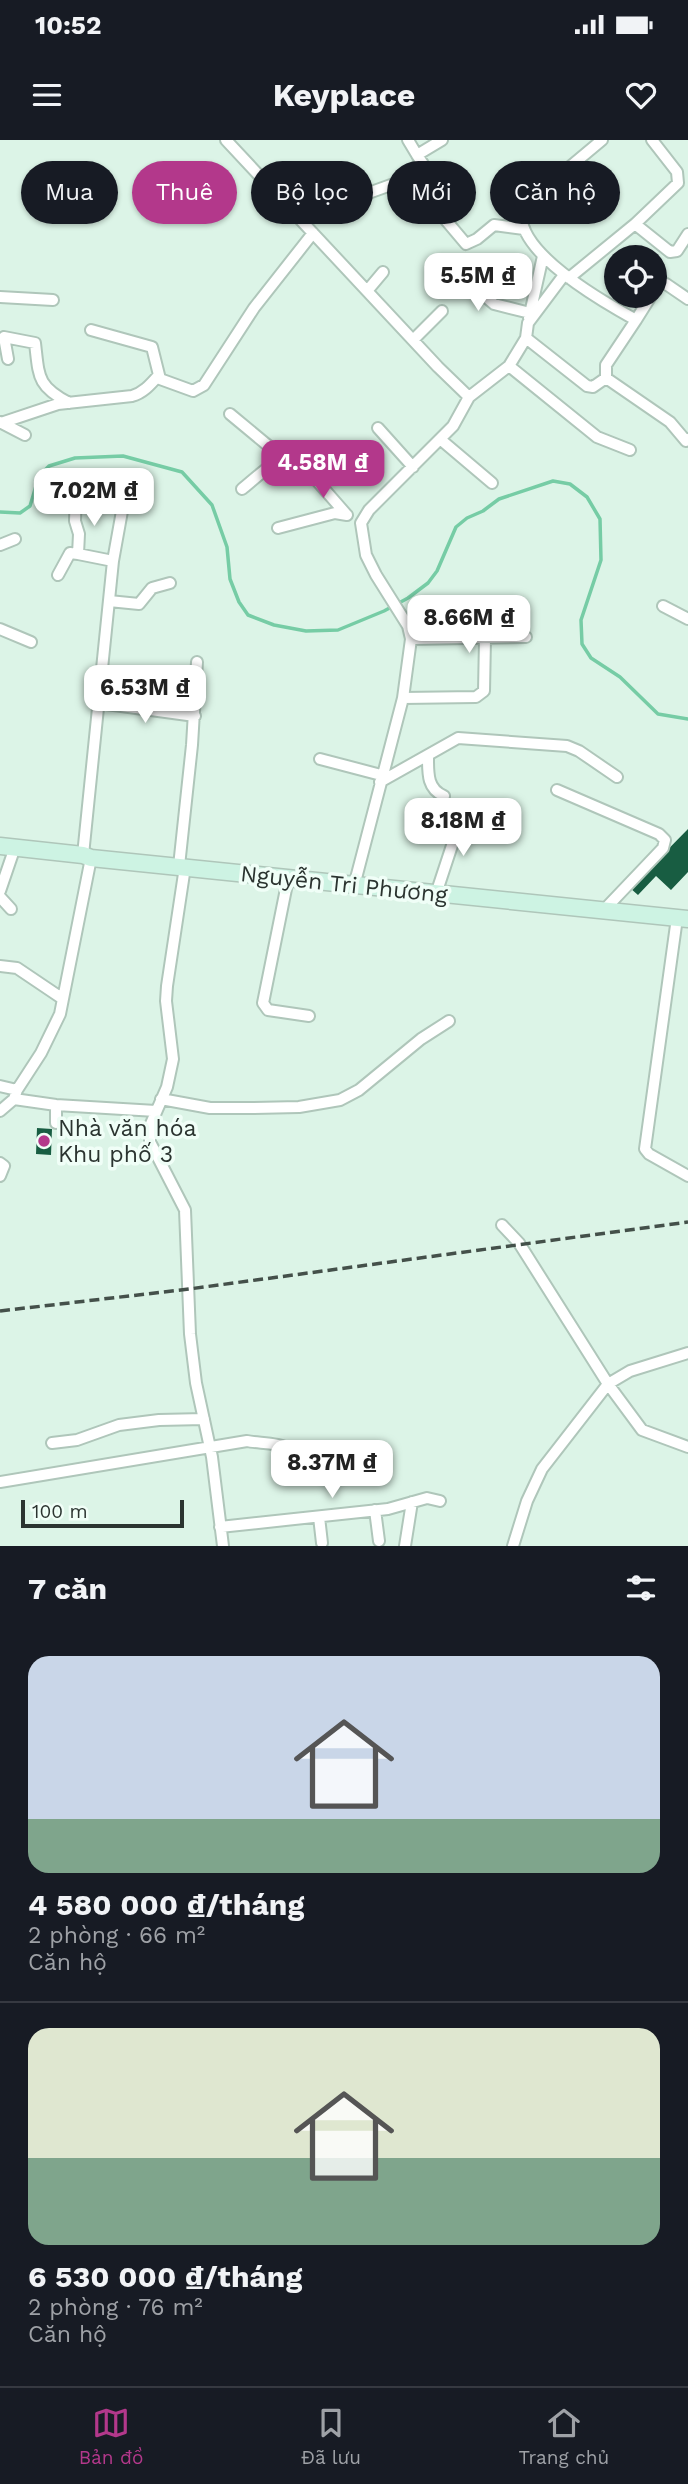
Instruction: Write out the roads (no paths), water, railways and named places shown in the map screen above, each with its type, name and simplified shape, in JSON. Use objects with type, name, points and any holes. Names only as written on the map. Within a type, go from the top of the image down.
[{"type":"main road","name":"Nguyễn Tri Phương","points":[[8,846],[288,879],[683,919]]},
{"type":"street","points":[[226,140],[251,167]]},
{"type":"street","points":[[408,140],[421,161]]},
{"type":"street","points":[[416,155],[442,140]]},
{"type":"street","points":[[602,140],[523,206],[521,221],[543,256],[566,277],[636,320]]},
{"type":"street","points":[[529,318],[566,277],[635,224],[678,183],[677,172],[652,140]]},
{"type":"street","points":[[305,224],[469,397]]},
{"type":"street","points":[[449,224],[466,244],[494,225],[524,229]]},
{"type":"street","points":[[635,224],[670,252],[677,251],[688,234]]},
{"type":"street","points":[[158,376],[193,391],[204,385],[254,308],[313,233]]},
{"type":"street","points":[[354,886],[402,698],[411,639],[401,611],[376,575],[366,555],[361,523],[369,510],[453,426],[469,397],[509,366],[526,338],[543,256]]},
{"type":"street","points":[[449,266],[494,304],[529,318]]},
{"type":"street","points":[[366,291],[383,272]]},
{"type":"street","points":[[667,285],[688,299]]},
{"type":"street","points":[[0,297],[54,300]]},
{"type":"street","points":[[606,380],[606,365],[643,308]]},
{"type":"street","points":[[412,340],[442,311]]},
{"type":"street","points":[[1,422],[49,406],[132,397],[150,386],[158,376],[157,360],[152,347],[91,330]]},
{"type":"street","points":[[8,359],[4,337],[35,343],[40,377],[45,389],[69,403]]},
{"type":"street","points":[[526,338],[587,386],[593,387],[606,380]]},
{"type":"street","points":[[509,366],[597,437],[630,450]]},
{"type":"street","points":[[606,380],[665,418],[686,441],[688,439]]},
{"type":"street","points":[[230,415],[283,458]]},
{"type":"street","points":[[1,422],[25,435]]},
{"type":"street","points":[[378,428],[413,467]]},
{"type":"street","points":[[440,439],[492,483]]},
{"type":"street","points":[[242,489],[283,458],[292,456],[297,458],[346,514],[361,523]]},
{"type":"street","points":[[76,491],[78,554]]},
{"type":"street","points":[[0,1111],[15,1094],[41,1054],[57,1024],[63,999],[87,857],[113,561],[124,499]]},
{"type":"street","points":[[278,528],[335,513],[346,514]]},
{"type":"street","points":[[0,545],[15,539]]},
{"type":"street","points":[[58,575],[70,554],[113,561]]},
{"type":"street","points":[[109,601],[139,604],[154,587],[170,583]]},
{"type":"street","points":[[663,607],[688,619]]},
{"type":"street","points":[[402,698],[480,695],[484,691],[486,608],[516,610]]},
{"type":"street","points":[[0,629],[31,642]]},
{"type":"street","points":[[411,639],[526,637]]},
{"type":"street","points":[[197,662],[182,867],[166,1002],[173,1059],[167,1087],[150,1126],[150,1142],[185,1210],[190,1335],[211,1447],[223,1546]]},
{"type":"street","points":[[99,703],[195,716]]},
{"type":"street","points":[[320,759],[380,778],[428,756],[448,741],[458,738],[567,746],[617,777]]},
{"type":"street","points":[[428,756],[430,784],[436,793],[444,796]]},
{"type":"street","points":[[557,790],[659,834],[665,840],[663,848],[604,910]]},
{"type":"street","points":[[436,894],[463,812]]},
{"type":"street","points":[[0,891],[8,846]]},
{"type":"street","points":[[288,879],[263,1003],[268,1010],[309,1016]]},
{"type":"street","points":[[0,897],[11,909]]},
{"type":"street","points":[[683,919],[645,1149],[649,1154],[688,1176]]},
{"type":"street","points":[[0,966],[17,968],[63,999]]},
{"type":"street","points":[[161,1099],[210,1108],[299,1107],[340,1100],[359,1090],[421,1039],[449,1021]]},
{"type":"street","points":[[0,1086],[15,1094],[56,1105],[156,1111]]},
{"type":"street","points":[[56,1105],[56,1123]]},
{"type":"street","points":[[0,1163],[4,1166],[0,1175]]},
{"type":"street","points":[[502,1225],[519,1243],[608,1384],[642,1430],[688,1447]]},
{"type":"street","points":[[513,1546],[527,1501],[542,1469],[608,1384],[630,1371],[688,1353]]},
{"type":"street","points":[[52,1443],[77,1440],[119,1425],[159,1420],[204,1419]]},
{"type":"street","points":[[0,1482],[247,1441],[282,1445],[288,1448],[299,1462],[312,1465],[321,1461]]},
{"type":"street","points":[[220,1527],[375,1510],[427,1499],[440,1501]]},
{"type":"street","points":[[405,1546],[412,1502]]},
{"type":"street","points":[[375,1510],[379,1541]]},
{"type":"street","points":[[319,1517],[322,1543]]},
{"type":"waterway","points":[[0,512],[20,513],[30,506],[39,476],[49,466],[75,458],[123,456],[182,472],[212,505],[227,547],[230,579],[239,602],[248,615],[274,625],[306,631],[338,630],[384,611],[428,583],[437,571],[456,527],[467,518],[483,511],[499,499],[553,481],[570,484],[587,497],[600,519],[601,560],[581,620],[582,644],[591,658],[620,677],[658,714],[688,719]]},
{"type":"railway","points":[[0,1311],[189,1289],[688,1222]]},
{"type":"place","name":"Nhà văn hóa Khu phố 3","points":[[44,1141]]}]
